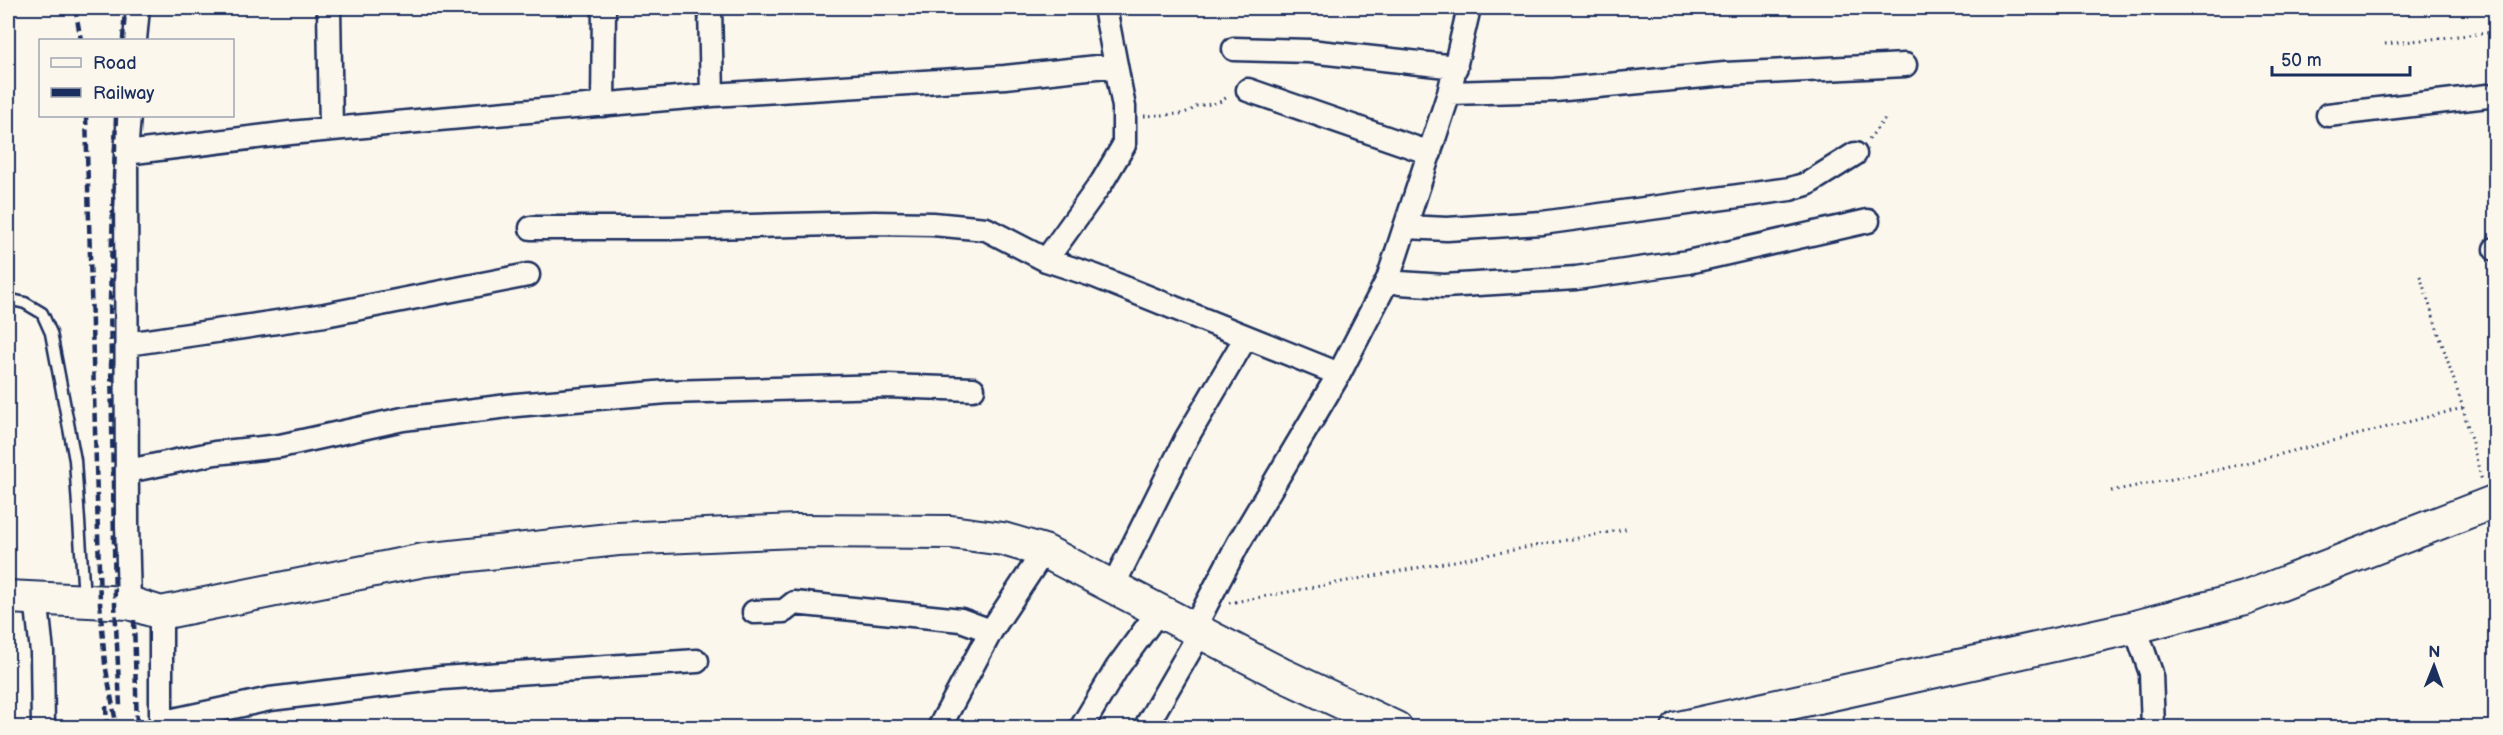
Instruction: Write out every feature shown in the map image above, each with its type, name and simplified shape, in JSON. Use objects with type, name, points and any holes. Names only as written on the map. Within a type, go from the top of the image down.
[{"type":"main road","points":[[1678,728],[2135,627],[2245,598],[2492,502]]},
{"type":"main road","points":[[22,597],[129,603],[161,613],[424,560],[639,537],[796,531],[951,531],[1003,538],[1044,551],[1281,674],[1396,728]]},
{"type":"street","points":[[135,39],[138,8]]},
{"type":"street","points":[[329,8],[331,129]]},
{"type":"street","points":[[603,105],[604,8]]},
{"type":"street","points":[[711,8],[712,95]]},
{"type":"street","points":[[1046,260],[1102,182],[1124,145],[1124,107],[1105,8]]},
{"type":"street","points":[[1145,728],[1238,544],[1339,374],[1388,279],[1449,93],[1469,8]]},
{"type":"street","points":[[1234,49],[1309,51],[1456,67]]},
{"type":"street","points":[[126,153],[331,129],[712,95],[1005,77],[1115,64]]},
{"type":"street","points":[[1449,93],[1555,90],[1725,74],[1905,65]]},
{"type":"street","points":[[1248,90],[1430,153]]},
{"type":"street","points":[[2328,114],[2496,95]]},
{"type":"street","points":[[129,117],[126,153],[129,603]]},
{"type":"street","points":[[1406,227],[1447,230],[1542,223],[1790,189],[1807,184],[1855,154]]},
{"type":"street","points":[[1388,279],[1400,283],[1444,286],[1576,278],[1688,262],[1868,221]]},
{"type":"street","points":[[531,228],[933,224],[986,229],[1046,260],[1095,276],[1339,374]]},
{"type":"street","points":[[127,344],[325,315],[528,275]]},
{"type":"street","points":[[1112,588],[1186,439],[1245,337]]},
{"type":"street","points":[[128,471],[215,453],[280,447],[404,419],[516,405],[667,392],[887,386],[973,389]]},
{"type":"street","points":[[939,728],[991,631],[1044,551]]},
{"type":"street","points":[[22,597],[42,651],[43,728]]},
{"type":"street","points":[[754,612],[784,611],[794,603],[961,620],[991,631]]},
{"type":"street","points":[[1081,728],[1117,668],[1158,612]]},
{"type":"street","points":[[161,613],[160,725],[270,699],[442,678],[697,661]]},
{"type":"street","points":[[2135,627],[2151,673],[2153,728]]},
{"type":"lane","points":[[8,300],[25,303],[42,313],[51,333],[75,460],[84,601]]},
{"type":"path","points":[[1998,13],[2076,8]]},
{"type":"path","points":[[2385,44],[2496,32]]},
{"type":"path","points":[[1125,122],[1145,115],[1180,114],[1190,111],[1197,105],[1218,103],[1248,90]]},
{"type":"path","points":[[1855,154],[1886,117]]},
{"type":"path","points":[[2420,276],[2492,502]]},
{"type":"path","points":[[2111,491],[2218,470],[2463,408]]},
{"type":"path","points":[[1228,604],[1626,529]]},
{"type":"railway","points":[[75,8],[81,39]]},
{"type":"railway","points":[[123,39],[125,8]]},
{"type":"railway","points":[[86,117],[100,603],[105,664],[117,728]]},
{"type":"railway","points":[[116,117],[110,300],[115,604],[120,706]]},
{"type":"railway","points":[[134,620],[137,728]]},
{"type":"railway","points":[[106,706],[107,728]]}]
